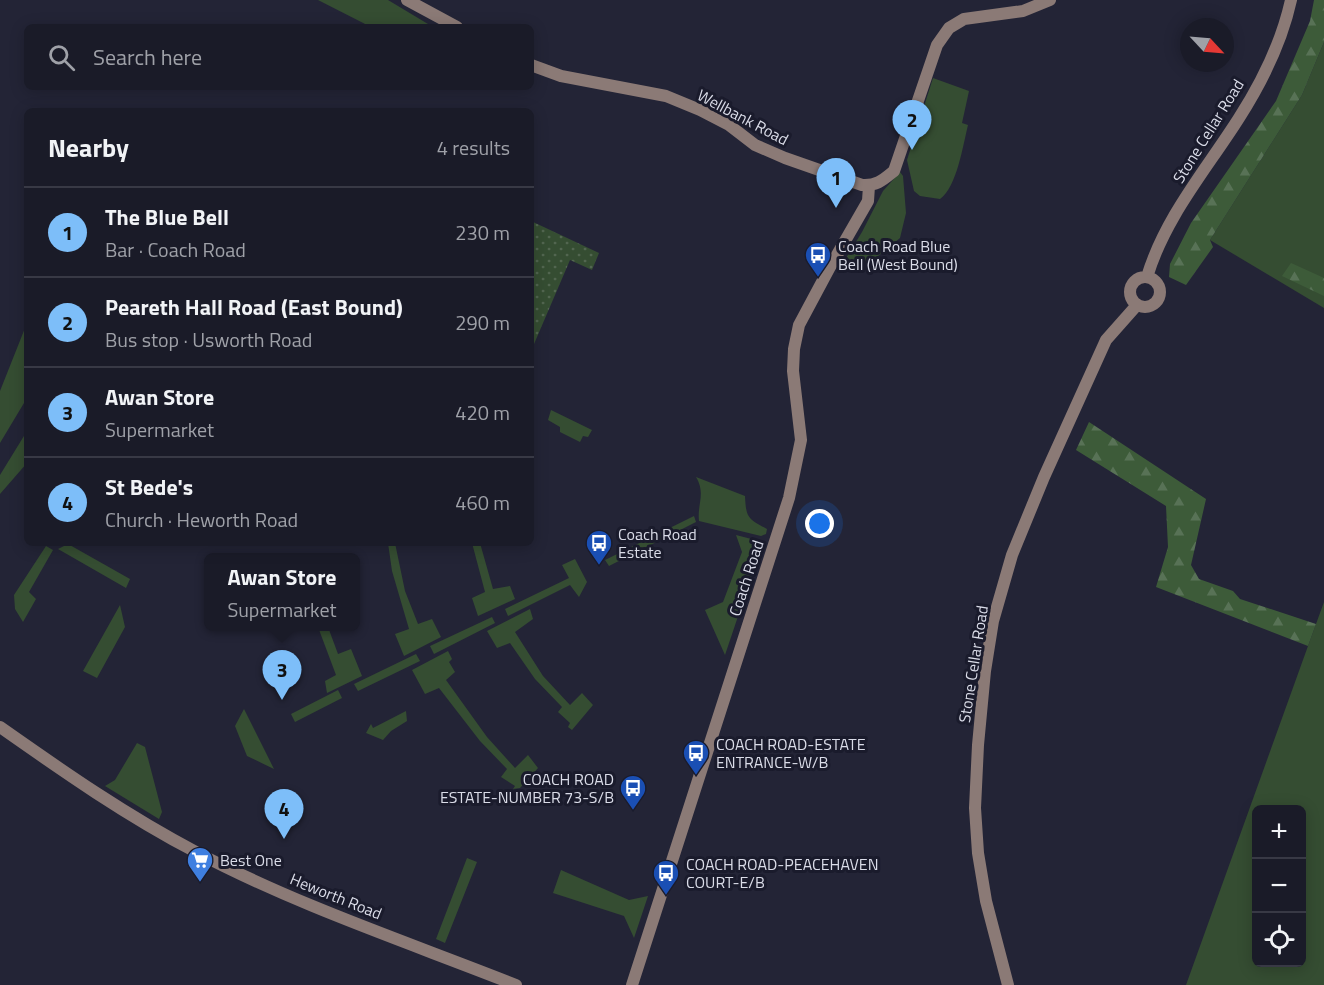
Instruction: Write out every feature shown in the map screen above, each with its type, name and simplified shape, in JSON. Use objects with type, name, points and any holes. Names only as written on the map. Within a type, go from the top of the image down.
[{"type":"street","points":[[406,0],[451,24]]},
{"type":"street","points":[[869,186],[878,184],[894,171],[937,45],[948,28],[964,19],[1023,11],[1050,0]]},
{"type":"street","name":"Stone Cellar Road","points":[[1147,277],[1169,222],[1240,116],[1270,62],[1286,22],[1291,0]]},
{"type":"street","name":"Wellbank Road","points":[[534,66],[561,76],[666,96],[729,125],[755,145],[785,158],[869,186]]},
{"type":"street","name":"Coach Road","points":[[632,985],[789,498],[801,440],[793,371],[794,349],[800,325],[868,201],[869,186]]},
{"type":"street","points":[[1142,277],[1152,278],[1158,283],[1161,294],[1159,300],[1145,308],[1137,305],[1130,297],[1130,288],[1142,277]]},
{"type":"street","name":"Stone Cellar Road","points":[[1008,985],[986,901],[978,853],[975,808],[985,671],[993,621],[1012,555],[1044,477],[1106,340],[1137,305]]},
{"type":"street","name":"Heworth Road","points":[[0,727],[103,798],[198,853],[287,895],[516,985]]},
{"type":"green space","points":[[318,0],[388,0],[428,24],[365,24]]},
{"type":"green space","points":[[1314,0],[1324,0],[1324,42],[1302,95],[1210,240],[1213,247],[1186,285],[1169,277],[1170,264],[1191,223],[1276,101],[1310,21]]},
{"type":"green space","points":[[1324,42],[1324,308],[1210,240],[1302,95]]},
{"type":"green space","points":[[933,78],[969,91],[962,123],[968,125],[959,165],[951,185],[940,199],[920,196],[914,191],[907,160]]},
{"type":"green space","points":[[900,172],[903,176],[906,213],[900,238],[872,261],[844,268],[843,263],[883,191]]},
{"type":"green space","points":[[534,222],[599,253],[592,270],[570,260],[534,344]]},
{"type":"green space","points":[[1291,263],[1324,278],[1324,296],[1282,276]]},
{"type":"green space","points":[[24,331],[24,403],[0,443],[0,391]]},
{"type":"green space","points":[[551,410],[592,430],[588,437],[583,436],[580,442],[560,432],[560,427],[548,420]]},
{"type":"green space","points":[[1089,422],[1206,499],[1191,565],[1199,579],[1233,591],[1240,599],[1316,624],[1308,646],[1156,587],[1168,547],[1166,506],[1076,450]]},
{"type":"green space","points":[[24,436],[24,466],[0,494],[0,475]]},
{"type":"green space","points":[[696,477],[745,496],[749,517],[767,529],[766,534],[761,536],[699,521],[701,494]]},
{"type":"green space","points":[[694,516],[696,522],[609,566],[605,560]]},
{"type":"green space","points":[[736,535],[763,542],[725,655],[705,610],[723,602],[742,552]]},
{"type":"green space","points":[[46,546],[53,550],[29,592],[36,599],[23,622],[15,609],[14,595]]},
{"type":"green space","points":[[72,546],[130,579],[126,588],[58,549]]},
{"type":"green space","points":[[388,546],[396,546],[405,591],[418,624],[432,619],[441,637],[404,656],[395,634],[409,629],[392,571]]},
{"type":"green space","points":[[473,546],[481,546],[493,589],[510,586],[515,599],[478,616],[472,598],[485,592]]},
{"type":"green space","points":[[575,559],[587,582],[579,597],[570,585],[508,616],[505,609],[569,578],[562,565]]},
{"type":"green space","points":[[1324,602],[1324,985],[1186,985]]},
{"type":"green space","points":[[120,605],[125,627],[97,678],[83,671]]},
{"type":"green space","points":[[530,609],[533,619],[515,632],[543,676],[570,705],[582,693],[593,705],[572,730],[568,727],[570,723],[558,712],[562,707],[535,679],[510,643],[497,648],[487,631]]},
{"type":"green space","points":[[492,617],[495,623],[434,654],[430,646]]},
{"type":"green space","points":[[320,631],[329,631],[338,654],[351,649],[362,676],[327,693],[325,681],[336,675]]},
{"type":"green space","points":[[448,651],[452,659],[449,662],[455,672],[446,680],[487,737],[515,768],[528,755],[538,768],[520,788],[513,789],[515,786],[501,777],[507,769],[480,741],[439,688],[425,694],[412,670]]},
{"type":"green space","points":[[416,654],[420,661],[358,691],[354,684]]},
{"type":"green space","points":[[338,690],[342,698],[295,722],[291,714]]},
{"type":"green space","points":[[244,709],[274,769],[247,756],[235,726]]},
{"type":"green space","points":[[406,711],[407,721],[391,731],[383,740],[366,733],[371,724],[373,728]]},
{"type":"green space","points":[[137,743],[145,747],[162,812],[159,819],[105,786],[115,780]]},
{"type":"green space","points":[[467,858],[477,862],[445,943],[436,939]]},
{"type":"green space","points":[[561,870],[629,900],[648,896],[634,938],[624,916],[553,893]]},
{"type":"place","name":"Peareth Hall Road (East Bound)","points":[[912,150]]},
{"type":"place","name":"The Blue Bell","points":[[836,208]]},
{"type":"place","name":"Coach Road Blue Bell (West Bound)","points":[[818,278]]},
{"type":"place","name":"Coach Road Estate","points":[[599,566]]},
{"type":"place","name":"Awan Store","points":[[282,700]]},
{"type":"place","name":"COACH ROAD-ESTATE ENTRANCE-W/B","points":[[696,776]]},
{"type":"place","name":"COACH ROAD ESTATE-NUMBER 73-S/B","points":[[633,811]]},
{"type":"place","name":"St Bede's","points":[[284,839]]},
{"type":"place","name":"Best One","points":[[200,883]]},
{"type":"place","name":"COACH ROAD-PEACEHAVEN COURT-E/B","points":[[666,896]]}]
